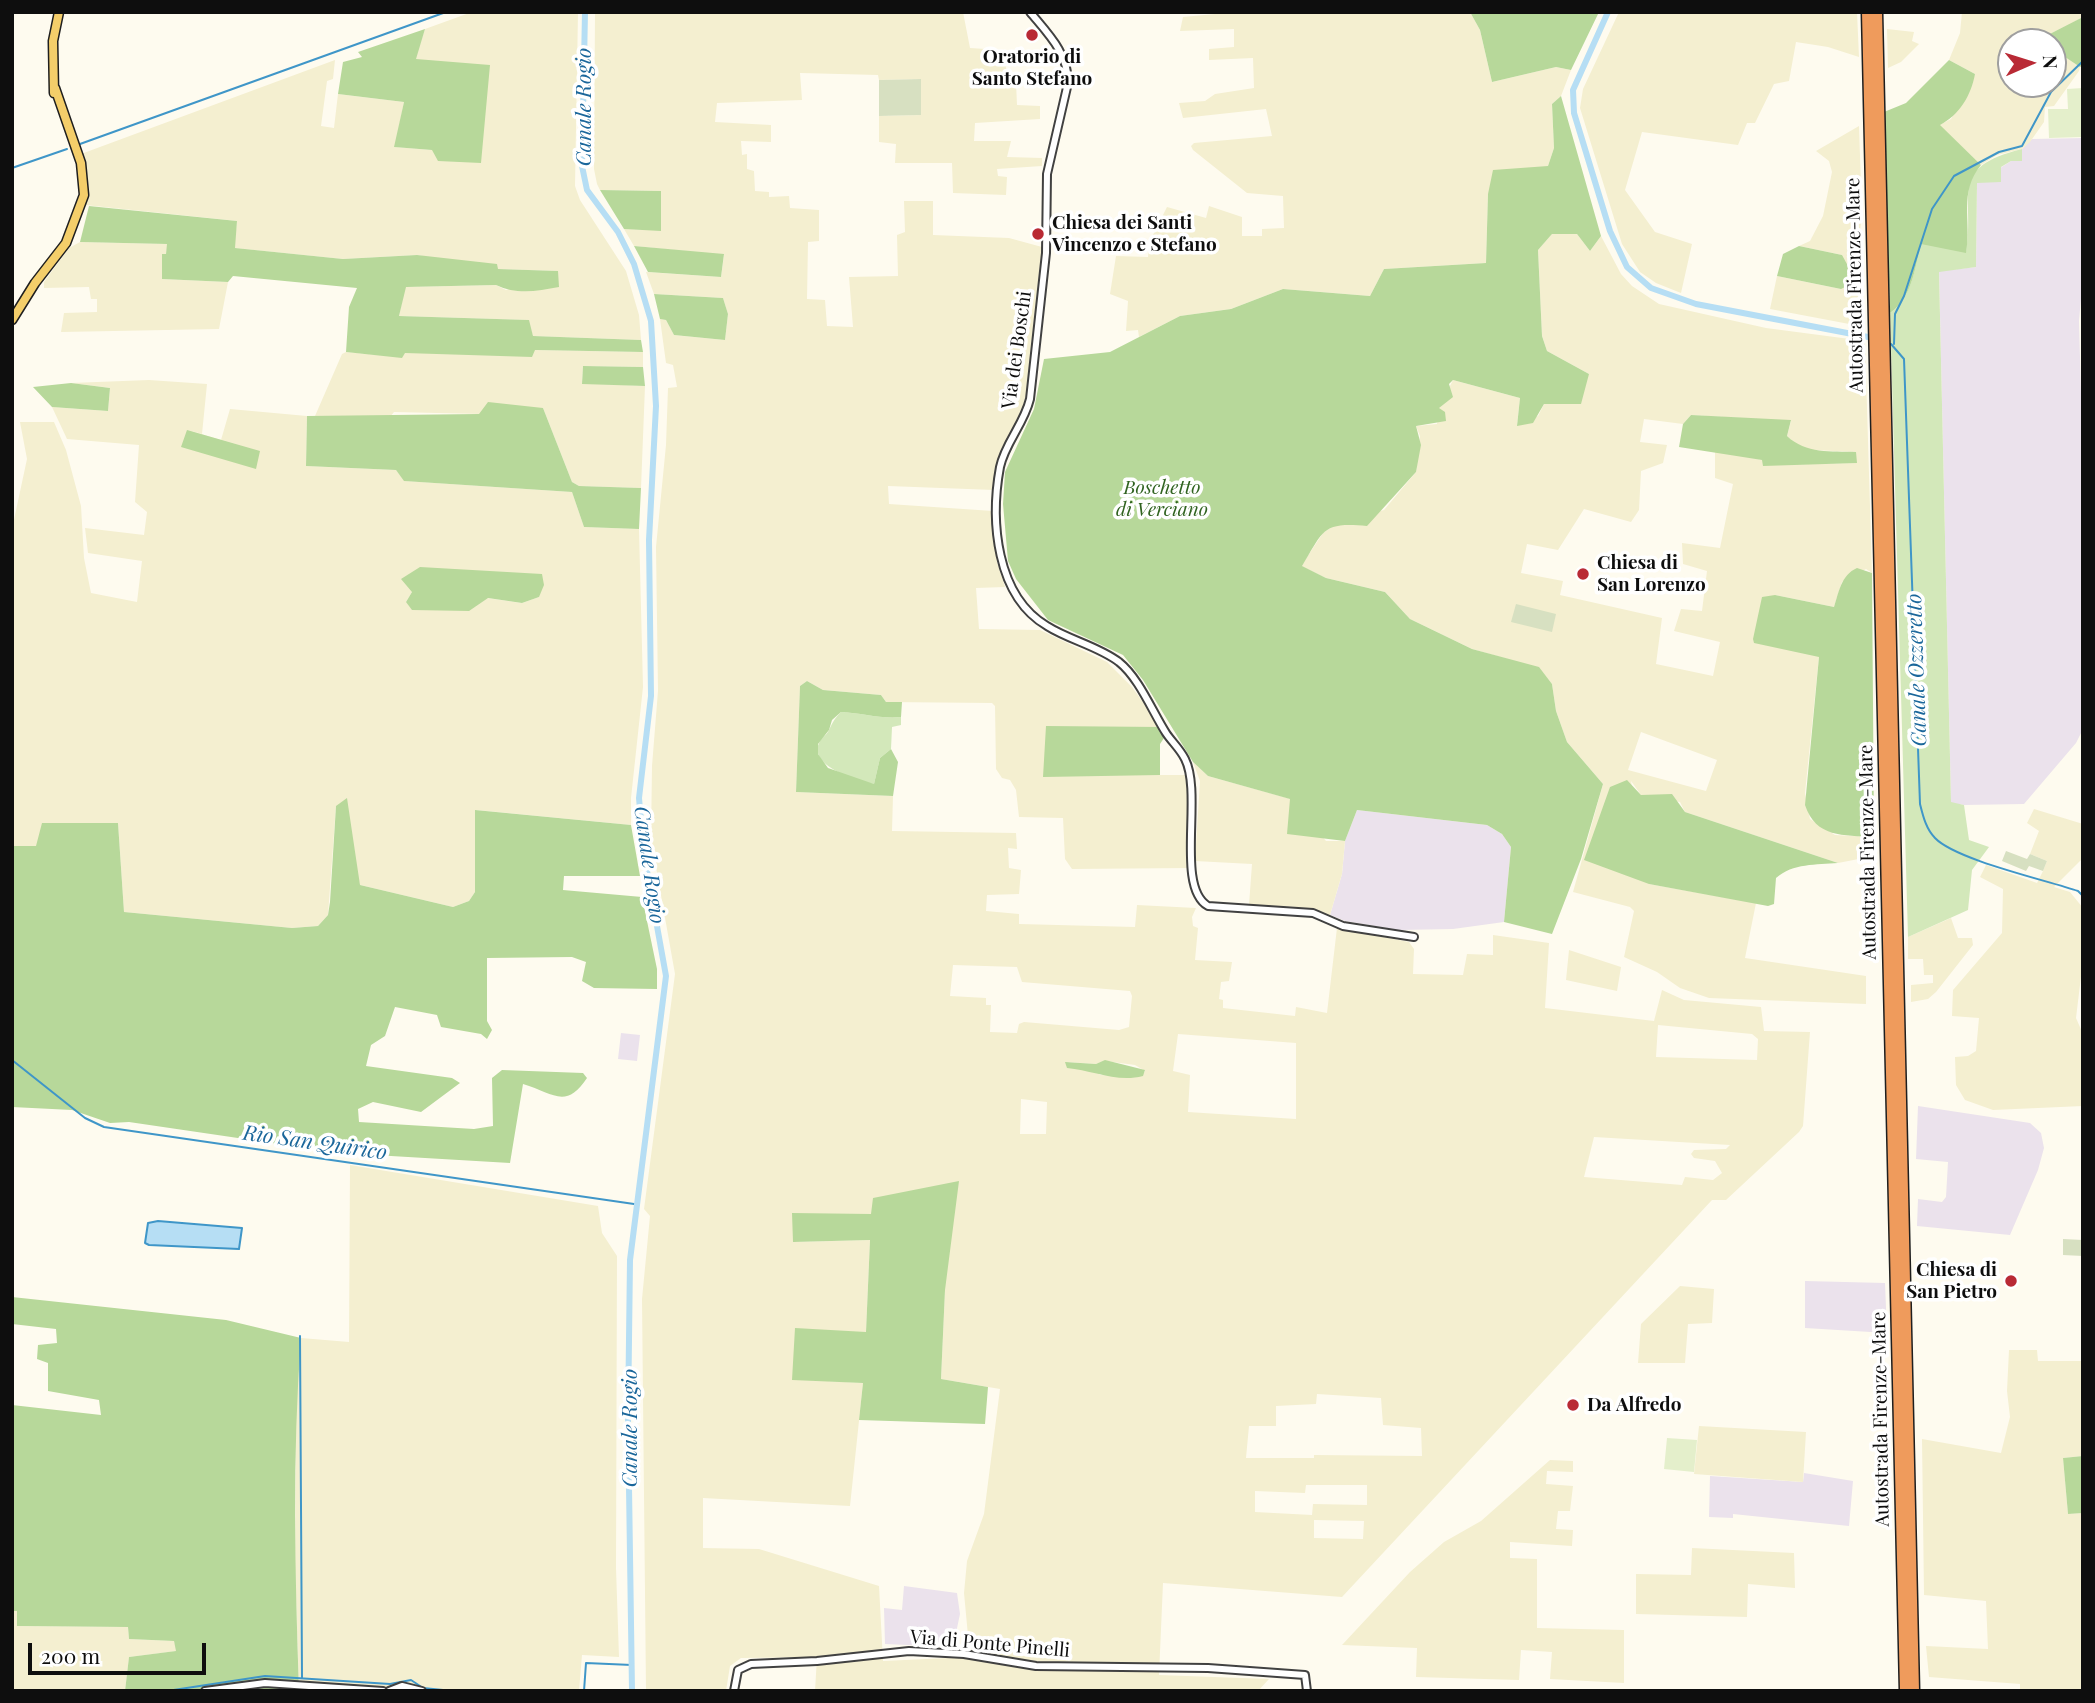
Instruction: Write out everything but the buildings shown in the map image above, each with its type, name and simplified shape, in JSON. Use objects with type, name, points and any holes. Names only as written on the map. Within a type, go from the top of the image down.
[{"type":"highway","name":"Autostrada Firenze-Mare","points":[[1867,12],[1905,1691]]},
{"type":"highway","name":"Autostrada Firenze-Mare","points":[[1877,12],[1914,1691]]},
{"type":"main road","points":[[12,320],[35,283],[66,243],[80,207],[77,170],[58,113],[55,88],[53,41],[59,12]]},
{"type":"street","name":"Via dei Boschi","points":[[1030,12],[1062,52],[1068,70],[1068,83],[1046,174],[1046,253],[1030,399],[1024,419],[1000,465],[998,516],[1002,565],[1009,587],[1025,608],[1048,627],[1119,662],[1184,757],[1193,784],[1192,873],[1196,896],[1201,902],[1208,906],[1313,914],[1343,926],[1414,937]]},
{"type":"street","name":"Via di Ponte Pinelli","points":[[734,1691],[738,1670],[751,1664],[817,1661],[909,1651],[964,1654],[1036,1666],[1208,1668],[1305,1675],[1307,1691]]},
{"type":"street","points":[[205,1691],[276,1683],[383,1691]]},
{"type":"street","points":[[389,1691],[406,1686],[422,1691]]},
{"type":"shaded area","points":[[472,12],[578,12],[575,186],[580,200],[626,271],[639,315],[641,340],[533,336],[528,320],[399,316],[405,287],[496,285],[506,290],[557,271],[498,269],[417,255],[343,259],[234,248],[237,221],[85,205],[88,179],[81,154],[335,60],[333,79],[327,81],[321,126],[334,128],[338,94],[404,102],[395,147],[432,150],[415,59],[425,29]]},
{"type":"shaded area","points":[[595,12],[963,12],[970,48],[1001,50],[1010,82],[1016,82],[1017,105],[1040,106],[1040,119],[975,123],[974,141],[1011,141],[1007,157],[1042,158],[1042,166],[997,169],[998,176],[1007,177],[1006,195],[953,193],[952,163],[895,163],[896,144],[879,142],[879,116],[921,115],[921,79],[879,80],[878,75],[800,73],[802,100],[717,103],[715,122],[771,125],[771,142],[741,141],[742,155],[747,154],[747,169],[754,171],[755,191],[769,192],[769,197],[789,196],[790,208],[819,210],[819,241],[808,242],[807,299],[825,300],[827,326],[853,327],[849,277],[898,276],[897,235],[905,232],[904,201],[933,201],[933,235],[1009,238],[1042,247],[1026,394],[1022,413],[997,469],[994,490],[888,486],[889,504],[993,511],[997,562],[1005,587],[976,588],[979,629],[1040,630],[1107,662],[1132,687],[1161,727],[1131,775],[1190,775],[1190,868],[1072,869],[1065,859],[1063,818],[1019,817],[1016,790],[1010,780],[1002,778],[996,769],[995,706],[992,703],[886,702],[881,695],[823,690],[807,681],[800,686],[796,792],[893,796],[892,831],[1016,833],[1017,849],[1008,848],[1009,868],[1021,870],[1019,894],[987,895],[986,911],[1019,914],[1019,924],[1135,927],[1137,905],[1196,908],[1192,917],[1193,926],[1198,928],[1195,960],[1232,962],[1229,981],[1221,982],[1219,999],[1223,1000],[1223,1008],[1295,1016],[1296,1007],[1327,1013],[1337,928],[1409,942],[1414,949],[1413,974],[1463,975],[1467,954],[1493,955],[1493,935],[1549,943],[1545,1008],[1654,1021],[1662,990],[1684,1000],[1761,1007],[1764,1031],[1810,1032],[1803,1126],[1799,1132],[1726,1200],[1712,1200],[1342,1597],[1163,1583],[1159,1675],[1269,1679],[1258,1691],[815,1691],[817,1657],[741,1658],[730,1666],[726,1691],[646,1691],[642,1299],[650,1216],[644,1209],[675,974],[651,839],[652,766],[658,691],[656,547],[666,445],[668,388],[677,387],[673,365],[666,363],[660,319],[666,320],[674,335],[725,340],[728,314],[723,298],[654,294],[646,272],[721,277],[724,255],[634,246],[624,229],[661,230],[661,191],[600,190],[594,169]],"holes":[[[953,965],[1017,967],[1022,982],[1130,991],[1132,996],[1129,1027],[1119,1030],[1024,1022],[1019,1024],[1017,1033],[990,1032],[991,1005],[986,1005],[986,998],[950,996]],[[1658,1025],[1752,1034],[1758,1039],[1757,1060],[1656,1057]],[[1178,1034],[1296,1043],[1296,1119],[1188,1112],[1190,1075],[1173,1071]],[[1105,1061],[1135,1065],[1145,1071],[1142,1076],[1100,1075],[1096,1071],[1066,1062],[1096,1064]],[[1021,1099],[1047,1102],[1046,1134],[1020,1134]],[[1594,1137],[1730,1145],[1726,1149],[1694,1150],[1691,1154],[1694,1158],[1715,1161],[1722,1173],[1713,1180],[1685,1177],[1682,1185],[1584,1177]],[[871,1214],[945,1290],[941,1379],[1000,1389],[984,1514],[967,1561],[964,1593],[970,1657],[883,1661],[879,1586],[759,1549],[703,1548],[703,1498],[850,1506],[863,1383],[792,1379],[866,1332],[870,1240],[794,1242]],[[1317,1394],[1381,1398],[1383,1425],[1421,1428],[1422,1456],[1314,1455],[1314,1458],[1246,1458],[1249,1426],[1276,1426],[1276,1406],[1316,1404]],[[1306,1485],[1367,1485],[1367,1505],[1313,1504],[1312,1515],[1255,1512],[1255,1491],[1305,1493]],[[1314,1520],[1364,1521],[1363,1539],[1314,1538]]]},
{"type":"shaded area","points":[[1236,12],[1470,12],[1480,30],[1492,82],[1556,67],[1571,70],[1561,96],[1552,104],[1554,148],[1548,166],[1488,194],[1486,263],[1384,269],[1370,296],[1283,289],[1231,309],[1180,316],[1139,337],[1138,330],[1126,331],[1128,301],[1110,294],[1116,256],[1148,257],[1149,243],[1167,207],[1206,218],[1209,206],[1242,217],[1242,236],[1262,236],[1262,229],[1284,228],[1283,196],[1247,193],[1191,146],[1194,143],[1272,136],[1266,109],[1183,118],[1179,103],[1205,101],[1215,94],[1254,88],[1253,58],[1209,60],[1209,49],[1234,47],[1234,29],[1180,31],[1183,17]]},
{"type":"shaded area","points":[[1619,12],[1857,12],[1859,57],[1828,47],[1796,42],[1789,81],[1774,84],[1755,123],[1747,123],[1738,145],[1642,132],[1625,190],[1655,232],[1692,244],[1681,293],[1656,283],[1640,272],[1622,244],[1580,108],[1583,89]]},
{"type":"shaded area","points":[[1962,12],[2083,12],[2083,17],[2062,28],[1997,28],[1997,98],[2060,98],[2054,106],[2045,107],[2044,122],[2022,149],[1997,155],[1981,165],[1939,125],[1951,119],[1975,74],[1949,60],[1960,33]]},
{"type":"shaded area","points":[[1887,29],[1914,32],[1912,41],[1919,44],[1901,62],[1888,68]]},
{"type":"shaded area","points":[[2067,58],[2080,67],[2067,88]]},
{"type":"shaded area","points":[[1859,126],[1862,216],[1855,265],[1865,327],[1770,309],[1777,276],[1841,289],[1842,255],[1799,246],[1810,241],[1823,216],[1832,172],[1829,161],[1816,151]]},
{"type":"shaded area","points":[[2083,138],[2083,276],[2079,321],[2083,468],[2083,729],[2076,743],[2024,804],[1951,803],[1939,271],[1976,267],[1977,183],[2011,161],[2022,161],[2022,149],[2032,139]]},
{"type":"shaded area","points":[[1552,234],[1577,234],[1590,251],[1601,236],[1621,274],[1632,286],[1659,304],[1766,328],[1865,341],[1872,573],[1866,569],[1842,582],[1834,607],[1775,595],[1819,657],[1805,793],[1810,819],[1835,835],[1874,837],[1874,856],[1838,863],[1685,812],[1680,802],[1641,795],[1631,781],[1649,884],[1756,903],[1745,958],[1866,976],[1866,1004],[1709,998],[1680,988],[1657,972],[1624,957],[1634,911],[1630,907],[1573,892],[1603,784],[1567,742],[1556,711],[1552,684],[1539,668],[1472,649],[1410,619],[1385,592],[1326,578],[1301,566],[1323,533],[1338,523],[1384,510],[1416,472],[1420,436],[1416,426],[1437,424],[1439,408],[1453,380],[1520,398],[1517,425],[1538,416],[1544,404],[1589,374],[1547,351],[1542,336],[1538,250]],"holes":[[[1691,415],[1791,421],[1787,436],[1797,445],[1810,450],[1856,452],[1856,463],[1763,465],[1763,460],[1715,451],[1715,478],[1733,484],[1720,548],[1682,543],[1683,564],[1707,571],[1702,611],[1681,609],[1674,631],[1720,642],[1713,676],[1656,664],[1662,618],[1560,595],[1563,581],[1521,573],[1527,544],[1558,550],[1584,509],[1631,522],[1639,510],[1641,471],[1663,463],[1667,445],[1640,442],[1644,419],[1683,424]],[[1641,732],[1717,760],[1706,791],[1628,770]]]},
{"type":"shaded area","points":[[80,242],[168,244],[166,254],[163,254],[162,279],[228,282],[219,329],[61,332],[64,313],[97,312],[97,299],[91,299],[89,287],[44,288],[44,282],[69,248]]},
{"type":"shaded area","points":[[534,350],[643,352],[643,367],[583,366],[582,383],[645,386],[641,488],[579,486],[572,482],[543,408],[480,414],[394,412],[390,417],[315,416],[342,354],[346,352],[402,357],[404,353]]},
{"type":"shaded area","points":[[149,380],[207,384],[202,434],[187,430],[221,440],[230,409],[307,416],[306,466],[396,470],[405,481],[572,492],[584,527],[639,529],[643,687],[631,798],[631,825],[476,810],[475,892],[469,901],[453,907],[360,885],[336,806],[328,915],[318,926],[292,928],[124,912],[118,823],[36,846],[12,846],[12,529],[27,459],[20,422],[54,422],[66,450],[81,506],[84,558],[91,593],[137,602],[142,561],[88,553],[85,528],[144,535],[147,512],[135,502],[139,445],[67,439],[52,407],[108,411],[110,388],[71,383]],"holes":[[[412,592],[539,597],[522,603],[487,598],[406,602]]]},
{"type":"shaded area","points":[[1193,762],[1208,776],[1291,799],[1326,841],[1345,841],[1342,874],[1330,915],[1297,907],[1249,905],[1252,864],[1195,861],[1200,781]]},
{"type":"shaded area","points":[[2034,809],[2083,824],[2083,858],[2054,887],[2070,892],[2083,908],[2083,960],[2076,1018],[2083,1034],[2083,1106],[1993,1110],[1965,1100],[1956,1085],[1955,1057],[1968,1056],[1976,1051],[1979,1018],[1952,1016],[1953,990],[2002,933],[2003,889],[1980,877],[1986,865],[2037,883],[2043,871],[2047,861],[2030,854],[2039,831],[2027,823]]},
{"type":"shaded area","points":[[1357,810],[1487,825],[1502,834],[1511,847],[1504,922],[1453,929],[1399,930],[1345,921],[1330,915],[1342,874],[1345,841]]},
{"type":"shaded area","points":[[1951,918],[1958,938],[1972,938],[1973,945],[1936,992],[1928,999],[1911,1002],[1911,985],[1933,983],[1933,975],[1924,975],[1923,959],[1908,959],[1908,937]]},
{"type":"shaded area","points":[[1569,950],[1621,967],[1617,991],[1566,980]]},
{"type":"shaded area","points":[[621,1033],[640,1035],[637,1061],[618,1059]]},
{"type":"shaded area","points":[[1918,1106],[2030,1123],[2041,1133],[2044,1148],[2038,1170],[2010,1235],[1917,1226],[1918,1199],[1942,1202],[1946,1197],[1948,1162],[1916,1159]]},
{"type":"shaded area","points":[[350,1165],[598,1206],[602,1233],[617,1256],[616,1568],[619,1657],[582,1655],[579,1691],[299,1691],[295,1567],[296,1406],[301,1338],[349,1342]]},
{"type":"shaded area","points":[[1805,1281],[1885,1283],[1887,1333],[1805,1328]]},
{"type":"shaded area","points":[[1680,1286],[1714,1289],[1712,1323],[1688,1324],[1685,1363],[1638,1363],[1641,1324]]},
{"type":"shaded area","points":[[2009,1350],[2037,1350],[2038,1361],[2083,1361],[2083,1456],[2063,1458],[2068,1514],[2083,1513],[2083,1691],[2020,1691],[2020,1684],[1929,1677],[1926,1646],[1988,1649],[1986,1601],[1924,1595],[1922,1439],[2001,1453],[2010,1417],[2007,1391]]},
{"type":"shaded area","points":[[1699,1426],[1806,1432],[1803,1482],[1694,1474]]},
{"type":"shaded area","points":[[1550,1460],[1573,1461],[1573,1472],[1547,1471],[1546,1484],[1573,1486],[1570,1511],[1558,1511],[1556,1529],[1573,1530],[1572,1546],[1510,1542],[1510,1558],[1537,1559],[1537,1628],[1624,1630],[1624,1683],[1550,1679],[1552,1652],[1521,1650],[1519,1680],[1416,1677],[1417,1648],[1342,1645],[1410,1572],[1444,1542],[1481,1521]]},
{"type":"shaded area","points":[[1804,1473],[1853,1481],[1849,1526],[1733,1514],[1733,1518],[1709,1517],[1710,1476],[1803,1482]]},
{"type":"shaded area","points":[[1692,1548],[1794,1553],[1795,1588],[1748,1584],[1747,1617],[1636,1614],[1636,1574],[1691,1575]]},
{"type":"shaded area","points":[[904,1586],[957,1593],[960,1614],[953,1647],[885,1644],[884,1608],[902,1610]]},
{"type":"shaded area","points":[[12,1611],[17,1611],[17,1626],[128,1627],[129,1639],[174,1641],[177,1651],[129,1657],[125,1691],[12,1691]]},
{"type":"green space","points":[[1470,12],[1599,12],[1571,70],[1556,67],[1492,82],[1480,30]]},
{"type":"green space","points":[[2083,17],[2083,65],[2080,67],[2067,58],[2067,28],[2061,28]]},
{"type":"green space","points":[[425,29],[416,59],[490,65],[481,163],[438,161],[432,150],[394,147],[404,102],[338,94],[343,62],[362,57],[358,52]]},
{"type":"green space","points":[[1949,60],[1975,74],[1971,90],[1963,104],[1953,116],[1940,125],[1981,165],[1974,175],[1968,196],[1966,253],[1921,244],[1908,291],[1890,313],[1884,112],[1906,103]]},
{"type":"green space","points":[[921,79],[921,115],[879,116],[879,80]]},
{"type":"green space","points":[[2083,88],[2083,137],[2049,138],[2048,109],[2068,109],[2067,89]]},
{"type":"green space","name":"Boschetto di Verciano","points":[[1561,96],[1601,236],[1590,251],[1577,234],[1552,234],[1538,250],[1542,336],[1547,351],[1589,374],[1581,404],[1544,404],[1533,423],[1517,426],[1520,398],[1453,380],[1449,384],[1453,397],[1439,408],[1445,412],[1446,421],[1416,426],[1421,445],[1416,472],[1367,526],[1332,527],[1326,531],[1320,536],[1302,566],[1326,578],[1385,592],[1410,619],[1472,649],[1539,667],[1552,684],[1556,711],[1567,742],[1603,784],[1581,859],[1552,934],[1504,922],[1511,847],[1502,834],[1487,825],[1357,810],[1345,841],[1287,834],[1290,799],[1208,776],[1193,762],[1143,680],[1123,655],[1048,620],[1016,579],[1008,561],[1003,504],[1005,472],[1034,409],[1044,359],[1110,352],[1180,316],[1231,309],[1283,289],[1370,296],[1384,269],[1486,263],[1488,194],[1493,170],[1548,166],[1554,148],[1552,104]]},
{"type":"green space","points":[[2022,149],[2022,161],[2011,161],[2001,167],[2001,182],[1977,183],[1976,267],[1939,272],[1951,802],[1964,805],[1969,840],[1989,847],[1972,870],[1968,910],[1908,937],[1890,313],[1908,291],[1921,243],[1966,252],[1969,186],[1974,175],[1983,165]]},
{"type":"green space","points":[[600,190],[661,191],[661,231],[624,229]]},
{"type":"green space","points":[[89,206],[237,221],[235,248],[343,259],[417,255],[497,264],[498,269],[558,271],[559,287],[535,291],[512,290],[496,285],[406,287],[399,316],[529,320],[533,336],[641,340],[643,352],[535,350],[532,357],[405,353],[402,358],[346,352],[349,307],[357,288],[233,276],[228,282],[162,279],[162,254],[166,254],[167,244],[80,242]]},
{"type":"green space","points":[[634,246],[724,254],[721,277],[648,272]]},
{"type":"green space","points":[[1799,246],[1842,255],[1848,266],[1847,286],[1841,289],[1777,276],[1783,254]]},
{"type":"green space","points":[[654,294],[723,298],[728,314],[725,340],[674,335],[666,320],[660,319]]},
{"type":"green space","points":[[583,366],[643,367],[645,386],[582,384]]},
{"type":"green space","points":[[71,383],[110,388],[108,411],[52,407],[33,387]]},
{"type":"green space","points":[[488,402],[543,408],[572,482],[579,486],[641,488],[639,529],[584,527],[572,492],[404,481],[396,470],[306,466],[307,416],[479,414]]},
{"type":"green space","points":[[1691,415],[1791,420],[1787,436],[1794,442],[1811,449],[1856,452],[1857,463],[1763,466],[1762,460],[1679,447],[1683,424]]},
{"type":"green space","points":[[187,430],[260,451],[256,469],[181,447]]},
{"type":"green space","points":[[420,567],[542,574],[544,585],[539,597],[522,603],[488,598],[469,611],[412,610],[406,602],[412,592],[401,579]]},
{"type":"green space","points":[[1857,568],[1872,573],[1874,837],[1841,835],[1823,829],[1810,816],[1805,805],[1819,657],[1754,643],[1753,639],[1762,597],[1775,595],[1834,607],[1844,579]]},
{"type":"green space","points":[[1516,604],[1556,614],[1552,632],[1511,622]]},
{"type":"green space","points":[[807,681],[823,690],[881,695],[886,702],[902,702],[901,717],[841,712],[832,720],[829,730],[818,744],[818,754],[828,768],[874,784],[880,758],[891,749],[898,762],[893,796],[796,792],[800,686]]},
{"type":"green space","points":[[841,712],[901,717],[901,725],[892,727],[891,749],[880,758],[874,784],[836,771],[821,759],[819,743]]},
{"type":"green space","points":[[1046,726],[1161,727],[1164,738],[1160,744],[1160,775],[1043,777]]},
{"type":"green space","points":[[1627,780],[1641,795],[1672,794],[1685,812],[1838,863],[1805,866],[1783,873],[1776,878],[1774,904],[1768,906],[1649,884],[1584,860],[1610,787]]},
{"type":"green space","points":[[347,798],[360,885],[453,907],[469,901],[475,892],[475,810],[631,825],[640,876],[564,876],[563,890],[642,897],[657,969],[657,989],[594,988],[582,981],[586,962],[572,957],[487,958],[487,1021],[492,1030],[487,1039],[481,1034],[441,1027],[437,1015],[395,1007],[385,1036],[371,1045],[366,1066],[452,1078],[460,1083],[421,1112],[373,1102],[358,1109],[359,1122],[474,1129],[493,1126],[492,1078],[502,1070],[583,1073],[587,1078],[572,1094],[565,1096],[523,1084],[510,1163],[340,1153],[129,1122],[110,1123],[72,1110],[12,1107],[12,846],[36,846],[42,823],[118,823],[124,912],[292,928],[318,926],[328,915],[330,902],[336,806]]},
{"type":"green space","points":[[2006,851],[2027,859],[2030,854],[2047,861],[2043,871],[2029,866],[2026,871],[2002,861]]},
{"type":"green space","points":[[1105,1060],[1145,1070],[1143,1076],[1114,1077],[1067,1068],[1065,1062],[1096,1064]]},
{"type":"green space","points":[[959,1181],[945,1290],[941,1379],[988,1387],[985,1424],[859,1420],[863,1383],[792,1380],[795,1328],[866,1332],[870,1240],[793,1242],[792,1213],[871,1214],[873,1198]]},
{"type":"green space","points":[[2063,1239],[2083,1240],[2083,1256],[2063,1255]]},
{"type":"green space","points":[[12,1297],[226,1320],[301,1338],[295,1470],[299,1691],[125,1691],[129,1657],[176,1651],[174,1641],[129,1639],[128,1627],[17,1626],[17,1611],[12,1611],[12,1405],[101,1415],[99,1400],[48,1391],[48,1363],[37,1359],[38,1345],[57,1343],[56,1329],[12,1324]]},
{"type":"green space","points":[[1667,1438],[1697,1440],[1694,1472],[1664,1469]]},
{"type":"green space","points":[[2083,1456],[2083,1513],[2068,1514],[2063,1458]]},
{"type":"water","points":[[158,1221],[242,1228],[239,1249],[149,1245],[145,1243],[148,1223]]},
{"type":"waterway","points":[[80,144],[446,12]]},
{"type":"waterway","name":"Canale Rogio","points":[[585,12],[582,166],[587,190],[618,232],[634,264],[651,321],[656,406],[649,540],[651,696],[639,798],[644,854],[666,976],[630,1260],[628,1419],[632,1691]]},
{"type":"waterway","name":"Canale Ozzeretto","points":[[1608,12],[1573,90],[1574,113],[1610,231],[1627,267],[1651,288],[1696,304],[1868,337]]},
{"type":"waterway","points":[[1894,344],[1895,314],[1904,296],[1932,209],[1954,176],[1999,152],[2022,146],[2051,92],[2083,61]]},
{"type":"waterway","points":[[12,168],[67,149]]},
{"type":"waterway","name":"Canale Ozzeretto","points":[[1891,344],[1904,359],[1920,804],[1924,818],[1935,838],[1962,854],[2002,869],[2078,891],[2083,896]]},
{"type":"waterway","name":"Rio San Quirico","points":[[12,1060],[85,1118],[104,1127],[634,1204]]},
{"type":"waterway","points":[[300,1336],[302,1677]]},
{"type":"waterway","points":[[584,1691],[586,1663],[632,1665]]},
{"type":"waterway","points":[[167,1691],[265,1676],[390,1684],[411,1680],[423,1688],[453,1691]]},
{"type":"waterway","points":[[234,1691],[305,1691]]},
{"type":"place","name":"Oratorio di Santo Stefano","points":[[1032,35]]},
{"type":"place","name":"Chiesa dei Santi Vincenzo e Stefano","points":[[1038,234]]},
{"type":"place","name":"Chiesa di San Lorenzo","points":[[1583,574]]},
{"type":"place","name":"Chiesa di San Pietro","points":[[2011,1281]]},
{"type":"place","name":"Da Alfredo","points":[[1573,1405]]}]
